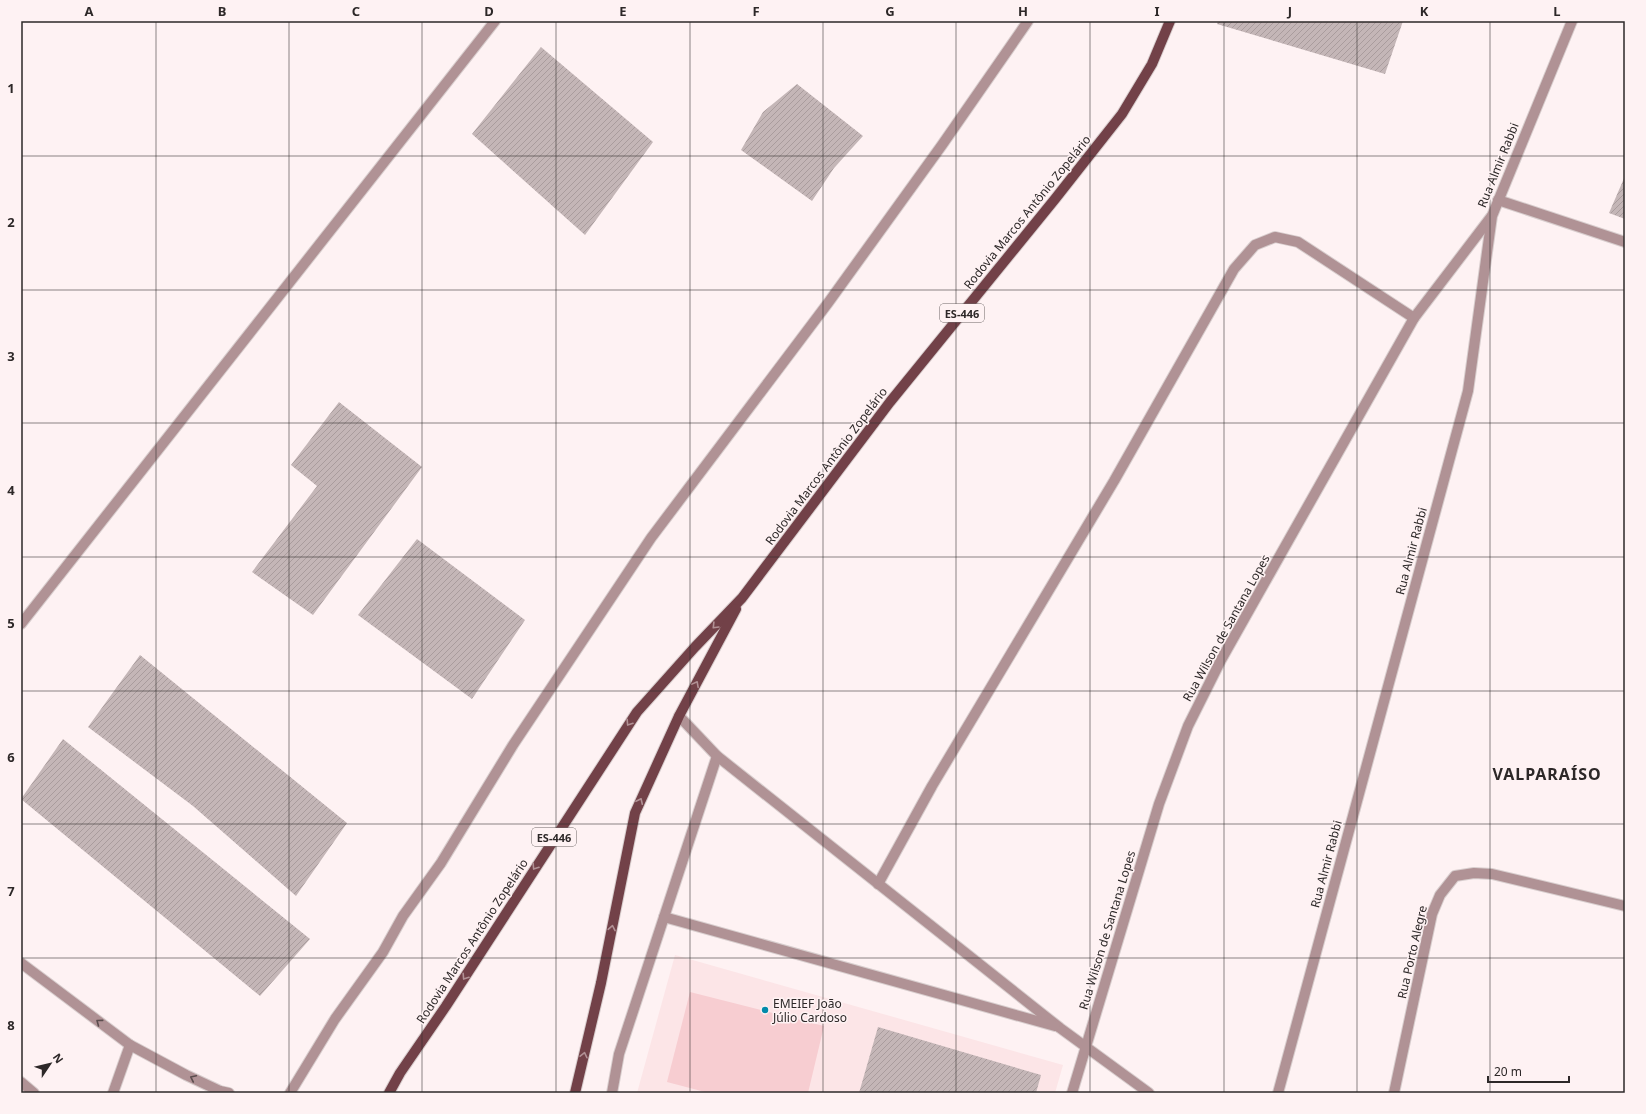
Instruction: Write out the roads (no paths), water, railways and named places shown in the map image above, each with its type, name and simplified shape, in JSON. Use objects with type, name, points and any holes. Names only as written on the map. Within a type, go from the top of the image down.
[{"type":"main road","name":"Rodovia Marcos Antônio Zopelário","points":[[390,1093],[400,1073],[446,1006],[637,712],[695,646],[742,598],[890,402],[1122,114],[1152,64],[1170,21]]},
{"type":"main road","name":"Rodovia Marcos Antônio Zopelário","points":[[575,1093],[600,983],[634,813],[679,716],[742,598]]},
{"type":"street","points":[[21,624],[495,21]]},
{"type":"street","points":[[290,1093],[335,1019],[383,952],[403,916],[441,863],[513,745],[651,538],[828,303],[942,145],[1028,21]]},
{"type":"street","name":"Rua Almir Rabbi","points":[[1278,1093],[1468,391],[1492,216],[1572,21]]},
{"type":"street","points":[[1498,200],[1625,242]]},
{"type":"street","name":"Rua Wilson de Santana Lopes","points":[[1072,1093],[1159,804],[1188,726],[1221,660],[1414,318],[1492,216]]},
{"type":"street","points":[[878,884],[932,786],[1114,481],[1234,269],[1255,245],[1276,237],[1298,242],[1414,318]]},
{"type":"street","points":[[679,716],[716,756],[1060,1028],[1149,1093]]},
{"type":"street","points":[[612,1093],[620,1054],[716,756]]},
{"type":"street","name":"Rua Porto Alegre","points":[[1394,1093],[1432,914],[1440,895],[1456,876],[1474,873],[1492,874],[1625,906]]},
{"type":"street","points":[[664,917],[1060,1028]]},
{"type":"street","points":[[21,963],[130,1045],[186,1075],[220,1091],[230,1093]]},
{"type":"street","points":[[113,1093],[130,1045]]},
{"type":"street","points":[[21,1082],[34,1093]]},
{"type":"place","name":"EMEIEF João Júlio Cardoso","points":[[765,1010]]},
{"type":"district","name":"VALPARAÍSO","points":[[1547,774]]}]
